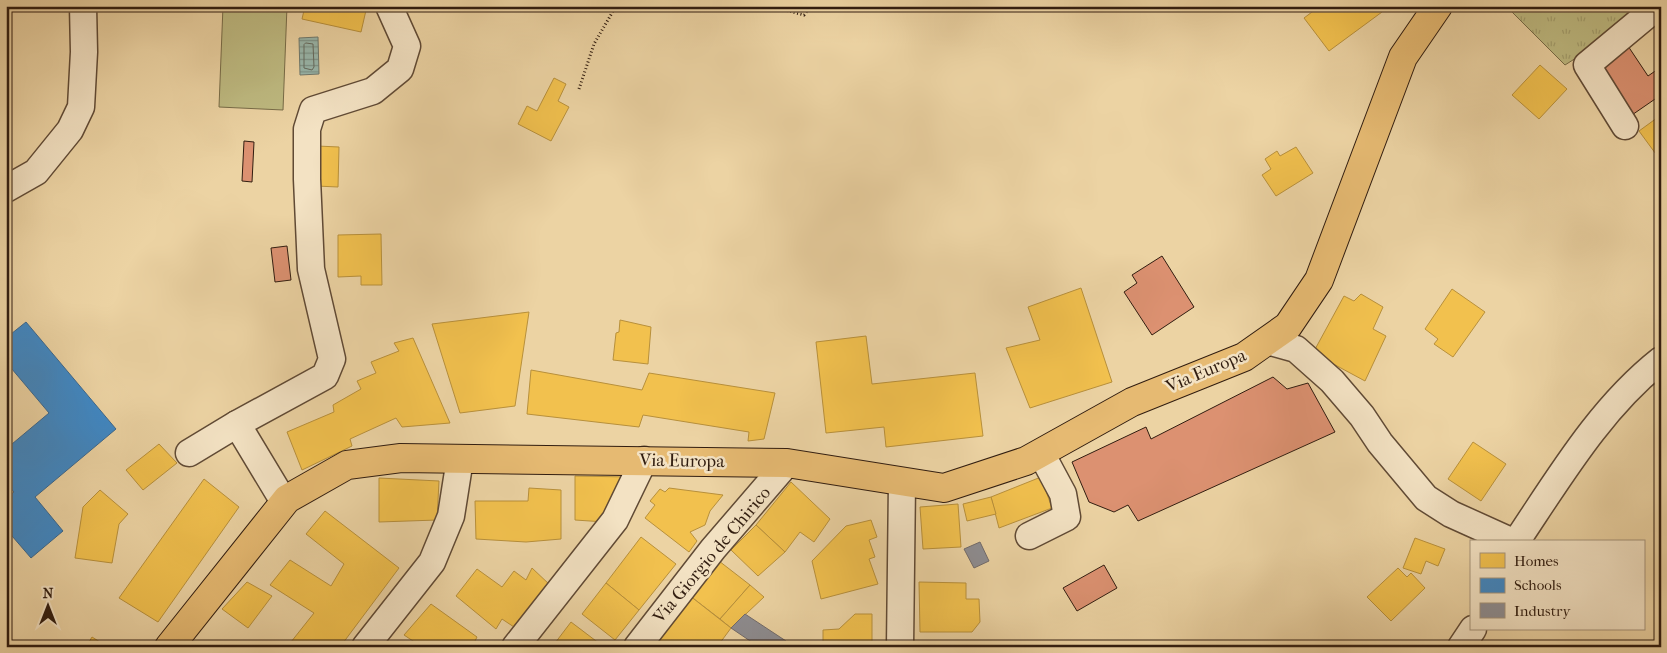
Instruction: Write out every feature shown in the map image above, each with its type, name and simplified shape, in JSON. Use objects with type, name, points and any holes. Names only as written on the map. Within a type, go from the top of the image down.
[{"type":"main road","name":"Via Europa","points":[[284,502],[347,465],[401,458],[787,463],[902,483],[944,488],[1026,461],[1132,402],[1244,357],[1288,326],[1319,280],[1403,57],[1438,6]]},
{"type":"main road","points":[[169,647],[284,502]]},
{"type":"street","points":[[6,189],[36,172],[70,130],[81,107],[84,52],[83,6]]},
{"type":"street","points":[[189,454],[237,424],[325,376],[332,359],[311,269],[307,129],[314,110],[373,91],[400,69],[408,46],[389,6]]},
{"type":"street","points":[[1626,126],[1587,65],[1658,6]]},
{"type":"street","points":[[1267,341],[1296,349],[1332,382],[1359,412],[1380,443],[1426,498],[1451,514],[1510,540]]},
{"type":"street","points":[[1516,540],[1583,443],[1613,408],[1661,360]]},
{"type":"street","points":[[237,424],[284,502]]},
{"type":"street","points":[[1029,536],[1067,517],[1063,494],[1041,453]]},
{"type":"street","points":[[365,647],[432,562],[451,516],[460,459]]},
{"type":"street","points":[[515,647],[615,520],[644,460]]},
{"type":"street","name":"Via Giorgio de Chirico","points":[[637,647],[713,550],[787,463]]},
{"type":"street","points":[[900,647],[902,483]]},
{"type":"street","points":[[1460,647],[1472,630]]},
{"type":"path","points":[[579,89],[594,44],[616,6]]},
{"type":"path","points":[[782,6],[785,10],[804,15],[811,6]]},
{"type":"green space","points":[[223,6],[287,6],[283,110],[219,107]]},
{"type":"green space","points":[[1506,6],[1658,6],[1565,65]]},
{"type":"water","points":[[318,37],[319,74],[300,75],[299,38]]},
{"type":"building: Homes","points":[[305,6],[367,6],[361,32],[302,19]]},
{"type":"building: Homes","points":[[1320,6],[1378,6],[1382,12],[1329,51],[1304,18]]},
{"type":"building: Homes","points":[[1540,65],[1567,89],[1539,119],[1512,95]]},
{"type":"building: Homes","points":[[554,78],[566,84],[558,101],[569,107],[551,141],[518,124],[527,106],[537,111]]},
{"type":"building: Homes","points":[[1661,115],[1661,161],[1639,131]]},
{"type":"building: Homes","points":[[317,146],[339,147],[338,187],[316,186]]},
{"type":"building: Homes","points":[[1296,147],[1313,173],[1276,196],[1262,175],[1271,169],[1265,159],[1277,151],[1280,156]]},
{"type":"building: Homes","points":[[381,234],[382,285],[361,285],[361,276],[338,277],[338,235]]},
{"type":"building: Homes","points":[[1081,288],[1112,382],[1030,408],[1006,348],[1040,340],[1028,307]]},
{"type":"building: Homes","points":[[1452,289],[1485,312],[1453,357],[1434,344],[1438,339],[1425,329]]},
{"type":"building: Homes","points":[[1361,294],[1383,307],[1373,329],[1386,336],[1365,381],[1313,353],[1344,296],[1354,301]]},
{"type":"building: Homes","points":[[529,312],[515,406],[460,413],[432,324]]},
{"type":"building: Homes","points":[[620,320],[651,327],[648,364],[613,360],[616,333],[619,332]]},
{"type":"building: Homes","points":[[866,336],[872,384],[975,373],[983,436],[886,447],[884,427],[826,433],[816,342]]},
{"type":"building: Homes","points":[[413,338],[450,423],[402,427],[396,418],[350,439],[352,446],[302,470],[287,432],[334,412],[333,405],[361,389],[357,381],[376,373],[371,362],[399,351],[394,343]]},
{"type":"building: Homes","points":[[531,370],[642,390],[649,373],[775,393],[764,439],[748,441],[749,432],[643,415],[639,427],[527,414]]},
{"type":"building: Homes","points":[[1473,442],[1506,464],[1481,501],[1448,479]]},
{"type":"building: Homes","points":[[159,444],[177,463],[143,490],[126,470]]},
{"type":"building: Homes","points":[[575,476],[629,477],[605,522],[575,520]]},
{"type":"building: Homes","points":[[1041,477],[1052,508],[999,528],[991,497]]},
{"type":"building: Homes","points":[[379,478],[439,481],[437,520],[379,522]]},
{"type":"building: Homes","points":[[204,479],[239,507],[158,622],[119,598]]},
{"type":"building: Homes","points":[[791,482],[830,519],[814,542],[800,532],[785,552],[756,525]]},
{"type":"building: Homes","points":[[529,488],[561,490],[561,539],[526,542],[476,539],[475,501],[528,501]]},
{"type":"building: Homes","points":[[669,488],[723,495],[710,511],[705,525],[690,532],[697,541],[689,552],[645,518],[655,505],[650,501],[660,489],[665,492]]},
{"type":"building: Homes","points":[[100,490],[128,514],[119,524],[112,563],[75,558],[83,507]]},
{"type":"building: Homes","points":[[991,497],[996,514],[967,521],[963,504]]},
{"type":"building: Homes","points":[[958,504],[961,547],[923,549],[920,507]]},
{"type":"building: Homes","points":[[325,511],[399,568],[340,647],[287,647],[314,613],[270,585],[290,560],[331,586],[344,564],[306,534]]},
{"type":"building: Homes","points":[[871,520],[877,537],[869,540],[875,557],[869,559],[878,584],[821,599],[812,561],[846,526]]},
{"type":"building: Homes","points":[[756,525],[785,552],[758,576],[731,550]]},
{"type":"building: Homes","points":[[641,537],[676,564],[639,610],[606,583]]},
{"type":"building: Homes","points":[[1415,538],[1445,549],[1438,566],[1426,561],[1421,574],[1403,568]]},
{"type":"building: Homes","points":[[719,561],[750,585],[720,619],[685,592]]},
{"type":"building: Homes","points":[[532,568],[550,585],[514,627],[502,619],[496,629],[456,596],[477,569],[502,587],[514,571],[526,580]]},
{"type":"building: Homes","points":[[1398,568],[1407,577],[1411,573],[1425,588],[1391,621],[1367,597]]},
{"type":"building: Homes","points":[[247,582],[272,596],[248,628],[222,609]]},
{"type":"building: Homes","points":[[919,582],[966,583],[966,599],[979,599],[980,622],[972,632],[920,632]]},
{"type":"building: Homes","points":[[606,583],[639,610],[615,640],[582,614]]},
{"type":"building: Homes","points":[[750,585],[764,597],[731,628],[720,619]]},
{"type":"building: Homes","points":[[685,592],[731,628],[717,647],[644,647]]},
{"type":"building: Homes","points":[[431,604],[477,637],[472,647],[445,647],[439,642],[434,647],[422,647],[404,635]]},
{"type":"building: Homes","points":[[855,614],[872,614],[872,647],[823,647],[823,630],[839,629]]},
{"type":"building: Homes","points":[[571,622],[604,647],[552,647]]},
{"type":"building: Homes","points":[[92,637],[108,647],[86,647]]},
{"type":"building: Schools","points":[[26,322],[116,429],[35,497],[63,531],[31,558],[6,529],[6,498],[14,492],[6,483],[6,465],[10,462],[6,457],[6,449],[49,413],[6,362],[6,338]]},
{"type":"building: Industry","points":[[980,542],[989,561],[974,568],[964,549]]},
{"type":"building: Industry","points":[[745,614],[786,641],[781,647],[759,647],[731,628]]},
{"type":"building: Other","points":[[1628,46],[1648,76],[1661,67],[1661,102],[1658,97],[1629,117],[1596,69]]},
{"type":"building: Other","points":[[244,141],[254,142],[252,182],[242,181]]},
{"type":"building: Other","points":[[287,246],[291,280],[275,282],[271,248]]},
{"type":"building: Other","points":[[1162,256],[1194,307],[1152,335],[1124,292],[1137,283],[1132,275]]},
{"type":"building: Other","points":[[1273,377],[1287,389],[1308,383],[1335,432],[1138,521],[1128,505],[1114,512],[1089,502],[1072,462],[1146,427],[1151,439]]},
{"type":"building: Other","points":[[1104,565],[1117,588],[1077,611],[1063,588]]}]
